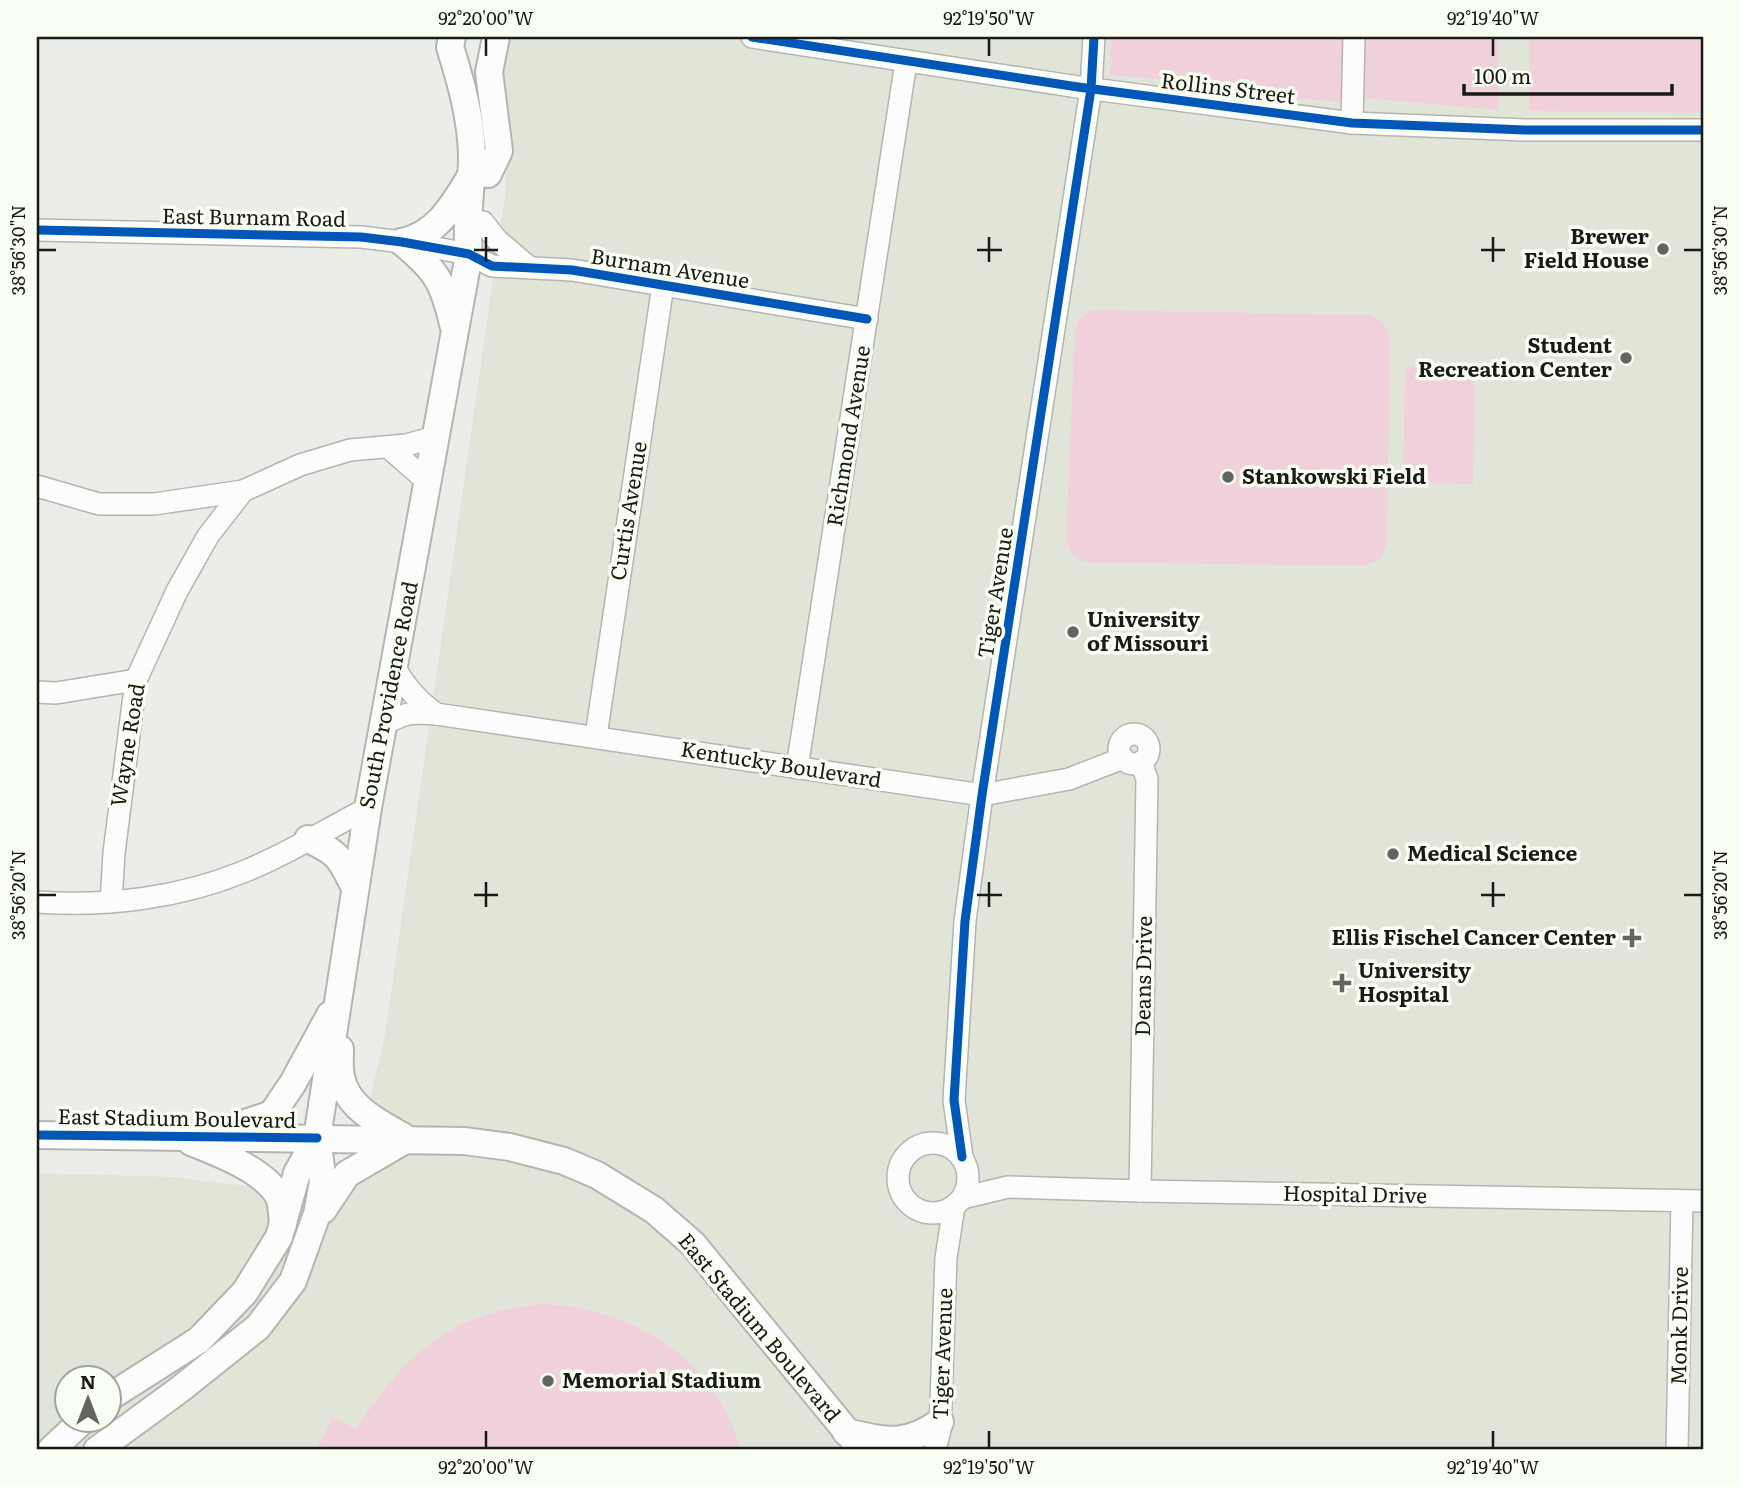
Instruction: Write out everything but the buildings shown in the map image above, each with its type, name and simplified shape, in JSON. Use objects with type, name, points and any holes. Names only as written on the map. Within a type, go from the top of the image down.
[{"type":"main road","name":"South Providence Road","points":[[453,37],[450,47],[467,111],[472,155],[479,176],[483,222],[482,232],[469,254]]},
{"type":"main road","points":[[402,242],[430,231],[499,151],[489,72],[496,37]]},
{"type":"main road","name":"South Providence Road","points":[[97,1450],[179,1390],[258,1327],[293,1281],[311,1231],[323,1182],[317,1138],[355,888],[469,254],[466,231],[479,176]]},
{"type":"main road","points":[[402,242],[425,261],[436,275],[446,296],[455,332]]},
{"type":"main road","points":[[308,839],[333,850],[355,888]]},
{"type":"main road","points":[[176,1137],[233,1129],[272,1114],[293,1083],[338,1002]]},
{"type":"main road","points":[[311,1231],[346,1174],[407,1139],[357,1108],[348,1094],[341,1076],[338,1002]]},
{"type":"main road","name":"East Stadium Boulevard","points":[[37,1135],[464,1141],[538,1153],[597,1175],[653,1210],[693,1244],[854,1441]]},
{"type":"main road","points":[[176,1137],[219,1154],[259,1175],[279,1198],[283,1224]]},
{"type":"main road","name":"South Providence Road","points":[[122,1389],[199,1340],[245,1292],[279,1237],[297,1173],[317,1138]]},
{"type":"main road","points":[[89,1450],[105,1427],[150,1387],[159,1364]]},
{"type":"main road","points":[[854,1441],[899,1441],[924,1434],[940,1422]]},
{"type":"main road","points":[[51,1450],[68,1434]]},
{"type":"street","name":"Rollins Street","points":[[752,37],[1091,89],[1352,122],[1525,130],[1703,130]]},
{"type":"street","name":"Tiger Avenue","points":[[964,1162],[954,1100],[965,921],[1091,89],[1094,37]]},
{"type":"street","points":[[1352,122],[1354,37]]},
{"type":"street","name":"Richmond Avenue","points":[[797,768],[906,62]]},
{"type":"street","points":[[483,222],[496,240],[530,268]]},
{"type":"street","name":"East Burnam Road","points":[[37,230],[361,237],[469,254]]},
{"type":"street","name":"Burnam Avenue","points":[[469,254],[492,266],[572,270],[867,319]]},
{"type":"street","name":"Curtis Avenue","points":[[596,736],[663,285]]},
{"type":"street","points":[[37,486],[99,504],[154,504],[243,491],[300,465],[350,450],[388,447],[436,437]]},
{"type":"street","points":[[388,447],[428,482]]},
{"type":"street","name":"Wayne Road","points":[[111,902],[121,789],[136,680],[177,591],[208,536],[243,491]]},
{"type":"street","points":[[394,667],[405,687],[436,714]]},
{"type":"street","points":[[37,692],[56,693],[136,680]]},
{"type":"street","name":"Kentucky Boulevard","points":[[384,725],[397,716],[411,712],[436,714],[982,795],[1069,779],[1132,760]]},
{"type":"street","name":"Deans Drive","points":[[1132,760],[1147,779],[1140,1191]]},
{"type":"street","points":[[37,902],[63,904],[149,898],[212,883],[244,872],[368,808]]},
{"type":"street","name":"Tiger Avenue","points":[[930,1143],[945,1122],[954,1100]]},
{"type":"street","points":[[942,1144],[953,1149],[964,1162],[967,1189],[958,1202],[933,1213],[922,1211],[905,1198],[899,1186],[898,1174],[902,1163],[908,1153],[918,1146],[942,1144]]},
{"type":"street","name":"Hospital Drive","points":[[964,1162],[980,1176],[1008,1186],[1140,1191],[1703,1201]]},
{"type":"street","name":"Hospital Drive","points":[[958,1202],[1008,1186]]},
{"type":"street","name":"Monk Drive","points":[[1677,1450],[1682,1201]]},
{"type":"street","name":"Tiger Avenue","points":[[935,1450],[940,1422],[946,1258],[958,1202]]},
{"type":"street","name":"Tiger Avenue","points":[[922,1211],[946,1258]]},
{"type":"shaded area","name":"University of Missouri","points":[[481,37],[1703,37],[1703,1450],[37,1450],[37,1173],[173,1177],[347,1198],[385,1034],[506,188],[506,120],[500,78]]},
{"type":"shaded area","points":[[1111,37],[1498,37],[1498,110],[1352,97],[1352,103],[1338,102],[1225,91],[1224,85],[1110,75]]},
{"type":"shaded area","points":[[1530,37],[1703,37],[1703,113],[1529,111]]},
{"type":"shaded area","name":"Stankowski Field","points":[[1095,310],[1371,315],[1381,322],[1390,339],[1387,544],[1382,558],[1364,566],[1086,562],[1075,557],[1066,538],[1075,331],[1082,317]]},
{"type":"shaded area","points":[[1405,367],[1475,368],[1473,484],[1403,483]]},
{"type":"shaded area","name":"Memorial Stadium","points":[[541,1304],[607,1315],[638,1327],[666,1344],[691,1364],[712,1389],[729,1417],[741,1450],[316,1450],[333,1418],[356,1429],[393,1379],[432,1342],[479,1317]]},
{"type":"cycle path","points":[[752,37],[1078,87],[1352,123],[1525,130],[1703,130]]},
{"type":"cycle path","points":[[962,1157],[954,1100],[965,921],[1091,89],[1094,37]]},
{"type":"cycle path","points":[[37,230],[361,237],[469,254],[492,266],[572,270],[867,319]]},
{"type":"cycle path","points":[[37,1135],[317,1138]]},
{"type":"place","name":"Brewer Field House","points":[[1663,249]]},
{"type":"place","name":"Student Recreation Center","points":[[1626,358]]},
{"type":"place","name":"Stankowski Field","points":[[1228,477]]},
{"type":"place","name":"University of Missouri","points":[[1073,632]]},
{"type":"place","name":"Medical Science","points":[[1393,854]]},
{"type":"place","name":"Ellis Fischel Cancer Center","points":[[1632,938]]},
{"type":"place","name":"University Hospital","points":[[1342,983]]},
{"type":"place","name":"Memorial Stadium","points":[[548,1381]]}]
